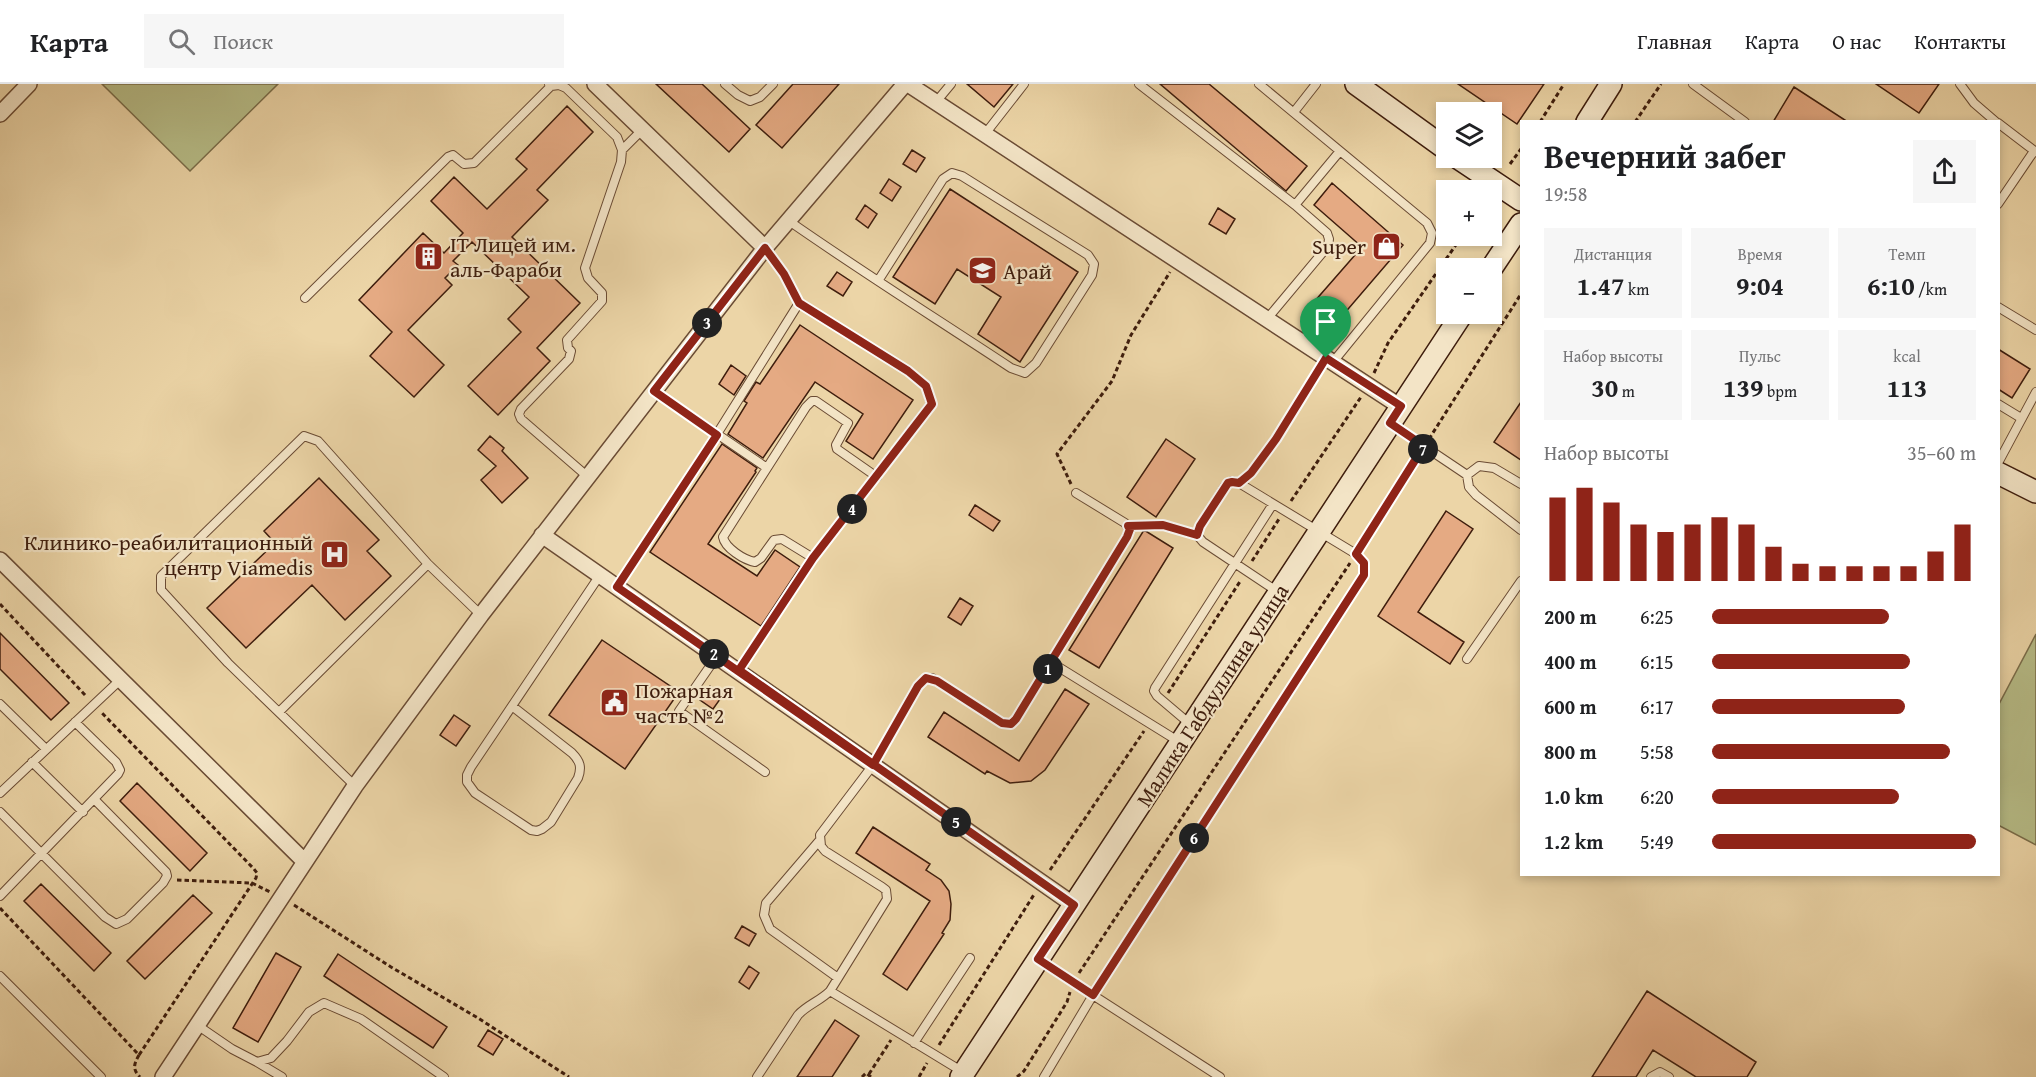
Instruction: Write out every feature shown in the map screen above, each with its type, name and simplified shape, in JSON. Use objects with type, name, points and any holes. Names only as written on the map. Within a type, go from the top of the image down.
[{"type":"street","points":[[0,114],[29,84]]},
{"type":"street","points":[[595,84],[765,248]]},
{"type":"street","points":[[163,1077],[355,786],[481,615],[765,248],[907,84],[1329,360],[1396,415]]},
{"type":"street","points":[[1356,84],[1436,142]]},
{"type":"street","points":[[1590,120],[1611,84]]},
{"type":"street","points":[[1473,168],[1520,199]]},
{"type":"street","points":[[1498,258],[1520,226]]},
{"type":"street","name":"Малика Габдуллина улица","points":[[963,1075],[1455,324]]},
{"type":"street","points":[[2000,474],[2036,492]]},
{"type":"street","points":[[543,535],[1074,905]]},
{"type":"street","points":[[0,560],[119,681],[304,861]]},
{"type":"lane","points":[[725,84],[750,101],[760,97],[773,84]]},
{"type":"lane","points":[[936,102],[951,84]]},
{"type":"lane","points":[[985,134],[1024,84]]},
{"type":"lane","points":[[1139,84],[1295,205],[1327,234],[1328,246],[1267,319]]},
{"type":"lane","points":[[1259,84],[1427,224],[1432,233],[1430,243],[1329,360]]},
{"type":"lane","points":[[1294,112],[1316,84]]},
{"type":"lane","points":[[1693,84],[1742,120]]},
{"type":"lane","points":[[305,298],[448,157],[453,155],[464,164],[474,163],[550,85],[566,88],[617,137],[622,150],[621,162],[585,267],[588,278],[602,293],[602,301],[567,340],[571,351],[569,359],[521,409],[519,414],[521,419],[588,477]]},
{"type":"lane","points":[[1962,85],[1974,103],[1995,120]]},
{"type":"lane","points":[[2000,124],[2035,151],[2000,201]]},
{"type":"lane","points":[[622,150],[642,130]]},
{"type":"lane","points":[[1295,205],[1340,151]]},
{"type":"lane","points":[[789,221],[878,281],[1011,368],[1025,373],[1036,363],[1092,275],[1094,264],[1093,259],[1079,249],[962,176],[952,173],[943,179],[878,281]]},
{"type":"lane","points":[[739,670],[813,558],[932,404],[926,386],[908,371],[799,303],[784,274],[765,248]]},
{"type":"lane","points":[[617,587],[717,435],[799,303]]},
{"type":"lane","points":[[2000,308],[2036,330]]},
{"type":"lane","points":[[654,391],[767,468]]},
{"type":"lane","points":[[2000,459],[2036,392]]},
{"type":"lane","points":[[813,558],[778,538],[758,561],[752,562],[727,546],[723,540],[724,533],[812,401],[816,401],[848,423],[837,442],[837,449],[877,477]]},
{"type":"lane","points":[[2000,405],[2021,418]]},
{"type":"lane","points":[[1396,415],[1424,446],[1467,475],[1469,487],[1476,495],[1520,529]]},
{"type":"lane","points":[[355,786],[228,663],[161,590],[162,576],[304,436],[318,441],[428,564],[481,615]]},
{"type":"lane","points":[[1467,475],[1479,466],[1494,468],[1520,483]]},
{"type":"lane","points":[[1044,1077],[1093,995],[1364,575],[1364,563],[1356,554],[1239,483],[1232,482],[1226,486],[1200,526],[1197,535],[1203,542],[1279,593]]},
{"type":"lane","points":[[838,978],[770,929],[764,915],[766,903],[819,841],[823,830],[873,765],[918,686],[926,678],[937,681],[1002,723],[1011,724],[1016,719],[1052,663],[1130,529],[1076,493]]},
{"type":"lane","points":[[1186,734],[1157,696],[1155,688],[1272,504]]},
{"type":"lane","points":[[279,712],[428,564]]},
{"type":"lane","points":[[512,706],[572,753],[580,763],[581,770],[578,778],[551,822],[542,830],[531,830],[475,793],[467,782],[467,775],[471,767],[600,575]]},
{"type":"lane","points":[[1467,660],[1520,582]]},
{"type":"lane","points":[[717,656],[679,711],[765,771]]},
{"type":"lane","points":[[1052,663],[1186,734]]},
{"type":"lane","points":[[0,793],[119,681]]},
{"type":"lane","points":[[0,704],[46,749]]},
{"type":"lane","points":[[0,896],[116,778],[120,770],[116,762],[75,722]]},
{"type":"lane","points":[[32,762],[83,812]]},
{"type":"lane","points":[[0,812],[105,917],[116,924],[127,919],[166,879],[166,872],[95,800]]},
{"type":"lane","points":[[757,1077],[798,1015],[804,1008],[817,1003],[830,991],[888,895],[882,887],[825,851],[819,841]]},
{"type":"lane","points":[[914,1042],[970,958]]},
{"type":"lane","points":[[1038,959],[1221,1077]]},
{"type":"lane","points":[[0,976],[100,1077]]},
{"type":"lane","points":[[830,991],[963,1075]]},
{"type":"lane","points":[[257,1062],[271,1058],[309,1012],[324,1003],[362,1019],[444,1077]]},
{"type":"lane","points":[[197,1025],[232,1049],[282,1077]]},
{"type":"lane","points":[[1651,1077],[1660,1072],[1669,1077]]},
{"type":"path","points":[[1541,120],[1564,84]]},
{"type":"path","points":[[1636,120],[1661,84]]},
{"type":"path","points":[[1510,164],[1520,150]]},
{"type":"path","points":[[1076,493],[1057,454],[1112,381],[1131,335],[1177,262]]},
{"type":"path","points":[[1017,1077],[1024,1071],[1067,1002],[1073,981],[1356,554],[1520,296]]},
{"type":"path","points":[[1239,483],[1251,473],[1276,439],[1329,360]]},
{"type":"path","points":[[1128,526],[1163,525],[1197,535]]},
{"type":"path","points":[[0,604],[257,873],[139,1055],[134,1065],[140,1077]]},
{"type":"path","points":[[166,879],[252,883],[282,897],[569,1077]]},
{"type":"path","points":[[0,908],[139,1055]]},
{"type":"path","points":[[862,1077],[865,1073],[870,1075],[896,1031]]},
{"type":"green space","points":[[102,84],[278,84],[190,171]]},
{"type":"green space","points":[[2036,634],[2036,845],[2000,826],[2000,702]]},
{"type":"building","points":[[656,84],[702,84],[750,129],[729,152]]},
{"type":"building","points":[[793,84],[839,84],[782,148],[756,125]]},
{"type":"building","points":[[967,84],[1013,84],[994,107]]},
{"type":"building","points":[[1160,84],[1209,84],[1307,166],[1286,191]]},
{"type":"building","points":[[1458,84],[1544,84],[1517,124],[1502,114],[1502,102],[1485,102]]},
{"type":"building","points":[[1876,84],[1939,84],[1919,113]]},
{"type":"building","points":[[1794,87],[1845,120],[1774,120]]},
{"type":"building","name":"IT Лицей им. аль-Фараби","points":[[567,106],[593,132],[537,190],[548,200],[512,237],[580,303],[537,348],[550,361],[498,415],[468,386],[521,332],[508,319],[529,297],[472,242],[453,261],[458,265],[445,278],[452,285],[408,330],[444,365],[414,397],[370,356],[392,332],[359,300],[423,233],[444,253],[463,233],[431,201],[454,177],[487,209],[527,169],[516,159]]},
{"type":"building","points":[[912,150],[925,158],[916,172],[903,164]]},
{"type":"building","points":[[889,179],[901,187],[892,201],[880,193]]},
{"type":"building","points":[[1332,183],[1403,245],[1337,322],[1314,302],[1362,247],[1314,205]]},
{"type":"building","points":[[950,189],[1078,272],[1020,362],[978,334],[1001,297],[957,269],[935,304],[893,277]]},
{"type":"building","points":[[865,205],[877,214],[868,228],[856,219]]},
{"type":"building","points":[[1218,208],[1235,219],[1226,234],[1209,224]]},
{"type":"building","points":[[837,272],[852,282],[843,296],[827,286]]},
{"type":"building","points":[[800,325],[913,400],[873,459],[846,441],[863,414],[815,382],[763,458],[728,434],[747,403],[744,401],[756,382],[760,384]]},
{"type":"building","points":[[2000,350],[2030,369],[2012,398],[2000,390]]},
{"type":"building","points":[[731,365],[746,376],[734,395],[719,384]]},
{"type":"building","points":[[1520,403],[1520,459],[1494,442]]},
{"type":"building","points":[[490,436],[504,448],[502,451],[528,478],[502,503],[481,480],[496,466],[478,450]]},
{"type":"building","points":[[1166,439],[1195,459],[1156,517],[1127,497]]},
{"type":"building","points":[[722,444],[757,468],[708,544],[757,576],[775,550],[800,567],[761,626],[650,552]]},
{"type":"building","points":[[319,478],[379,540],[367,551],[391,576],[345,620],[312,585],[246,648],[207,608],[275,543],[264,531]]},
{"type":"building","points":[[975,505],[1000,521],[993,531],[969,515]]},
{"type":"building","points":[[1446,511],[1473,529],[1418,612],[1464,642],[1450,664],[1378,616]]},
{"type":"building","points":[[1144,530],[1173,548],[1099,668],[1069,650]]},
{"type":"building","points":[[960,598],[973,606],[961,625],[948,617]]},
{"type":"building","points":[[0,633],[69,703],[51,720],[0,669]]},
{"type":"building","name":"Пожарная часть №2","points":[[602,640],[679,692],[625,769],[549,715]]},
{"type":"building","points":[[710,686],[723,695],[713,709],[700,700]]},
{"type":"building","points":[[1065,689],[1089,704],[1045,770],[1031,781],[1010,783],[987,771],[985,774],[928,737],[944,712],[1019,761]]},
{"type":"building","points":[[454,715],[470,726],[456,746],[440,735]]},
{"type":"building","points":[[137,783],[207,853],[190,871],[120,801]]},
{"type":"building","points":[[873,827],[930,864],[926,870],[941,880],[949,891],[950,920],[942,933],[944,934],[907,990],[883,974],[930,901],[856,853]]},
{"type":"building","points":[[41,884],[111,953],[94,971],[24,901]]},
{"type":"building","points":[[193,895],[212,913],[145,979],[127,961]]},
{"type":"building","points":[[742,926],[756,934],[749,946],[735,938]]},
{"type":"building","points":[[276,953],[301,967],[258,1042],[233,1028]]},
{"type":"building","points":[[338,954],[447,1027],[433,1048],[324,976]]},
{"type":"building","points":[[749,966],[759,973],[749,989],[739,982]]},
{"type":"building","points":[[1647,991],[1756,1062],[1747,1077],[1696,1077],[1653,1050],[1636,1077],[1592,1077]]},
{"type":"building","points":[[835,1020],[859,1036],[832,1077],[797,1077]]},
{"type":"building","points":[[488,1030],[503,1039],[493,1055],[478,1046]]},
{"type":"place","name":"Super","points":[[1387,246]]},
{"type":"place","name":"IT Лицей им. аль-Фараби","points":[[429,257]]},
{"type":"place","name":"Арай","points":[[982,271]]},
{"type":"place","name":"Клинико-реабилитационный центр Viamedis","points":[[334,555]]},
{"type":"place","name":"Пожарная часть №2","points":[[614,703]]},
{"type":"route","points":[[1326,358],[1276,439],[1251,473],[1239,483],[1228,483],[1200,526],[1197,535],[1163,525],[1128,526],[1130,529],[1127,537],[1052,663],[1011,724],[1002,723],[932,678],[926,678],[918,686],[873,765],[617,587],[717,435],[654,391],[765,248],[784,274],[799,303],[908,371],[926,386],[932,404],[813,558],[739,670],[806,718],[873,765],[1074,905],[1038,959],[1093,995],[1364,575],[1366,569],[1364,563],[1356,554],[1424,446],[1390,423],[1401,406],[1326,358]]}]
